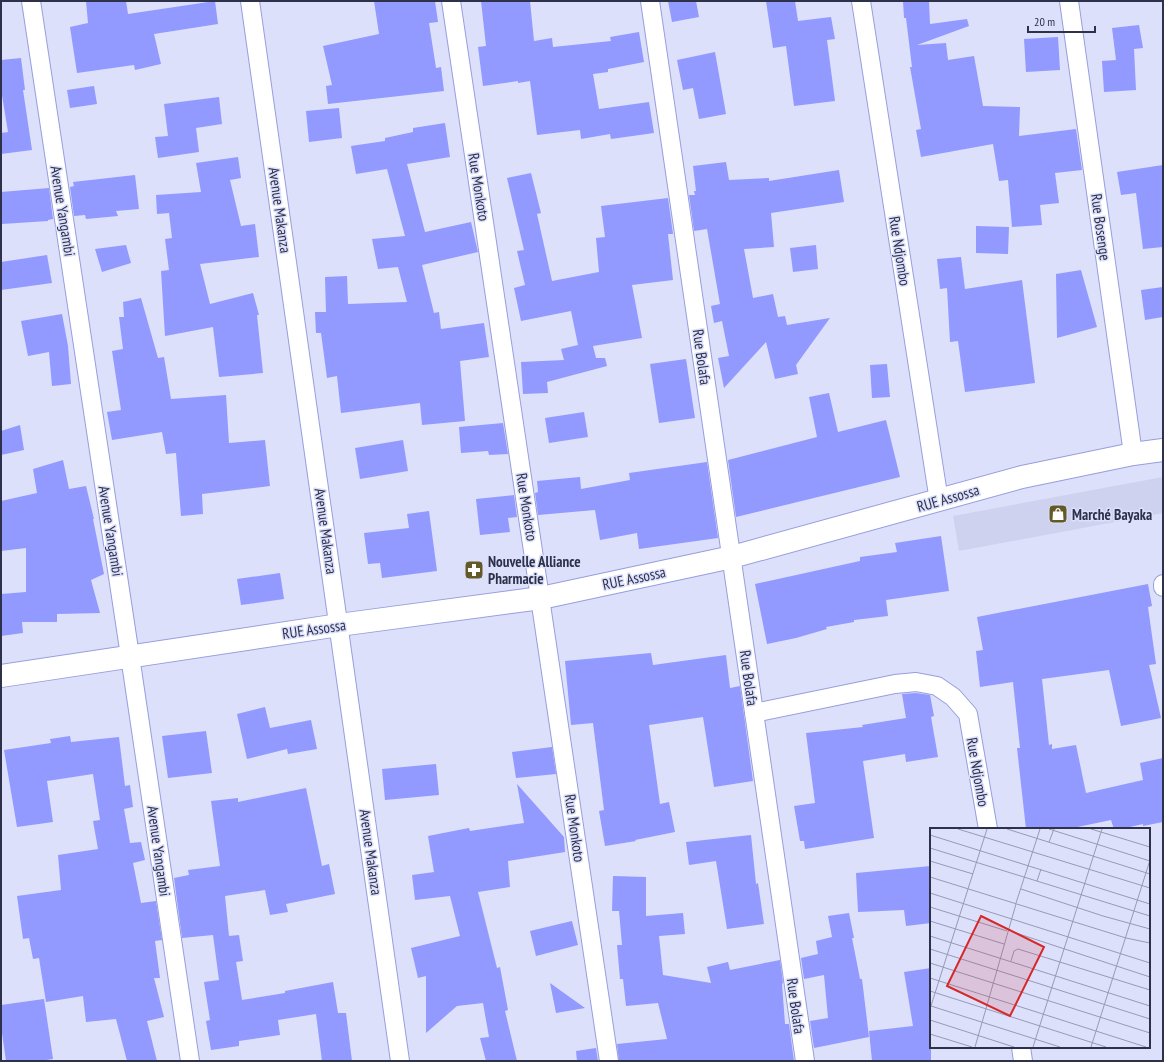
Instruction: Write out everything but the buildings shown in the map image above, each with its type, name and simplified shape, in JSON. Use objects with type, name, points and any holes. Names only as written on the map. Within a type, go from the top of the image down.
[{"type":"street","name":"Avenue Yangambi","points":[[31,1],[190,1061]]},
{"type":"street","name":"Avenue Makanza","points":[[250,1],[400,1061]]},
{"type":"street","name":"Rue Monkoto","points":[[451,1],[609,1061]]},
{"type":"street","name":"Rue Bolafa","points":[[650,1],[732,557],[804,1061]]},
{"type":"street","name":"Rue Ndjombo","points":[[861,1],[938,501]]},
{"type":"street","name":"Rue Bosenge","points":[[1069,1],[1133,454]]},
{"type":"street","name":"RUE Assossa","points":[[1,676],[339,625],[541,598],[732,557],[1022,477],[1133,454],[1163,450]]},
{"type":"street","name":"Rue Bolafa","points":[[754,713],[895,684],[916,682],[937,686],[953,697],[968,714]]},
{"type":"street","name":"Rue Ndjombo","points":[[968,714],[988,828]]},
{"type":"street","points":[[1021,1048],[1023,1061]]},
{"type":"shaded area","name":"Marché Bayaka","points":[[1163,477],[1163,513],[959,551],[953,516]]},
{"type":"place","name":"Marché Bayaka","points":[[1058,514]]},
{"type":"place","name":"Nouvelle Alliance Pharmacie","points":[[474,570]]}]
